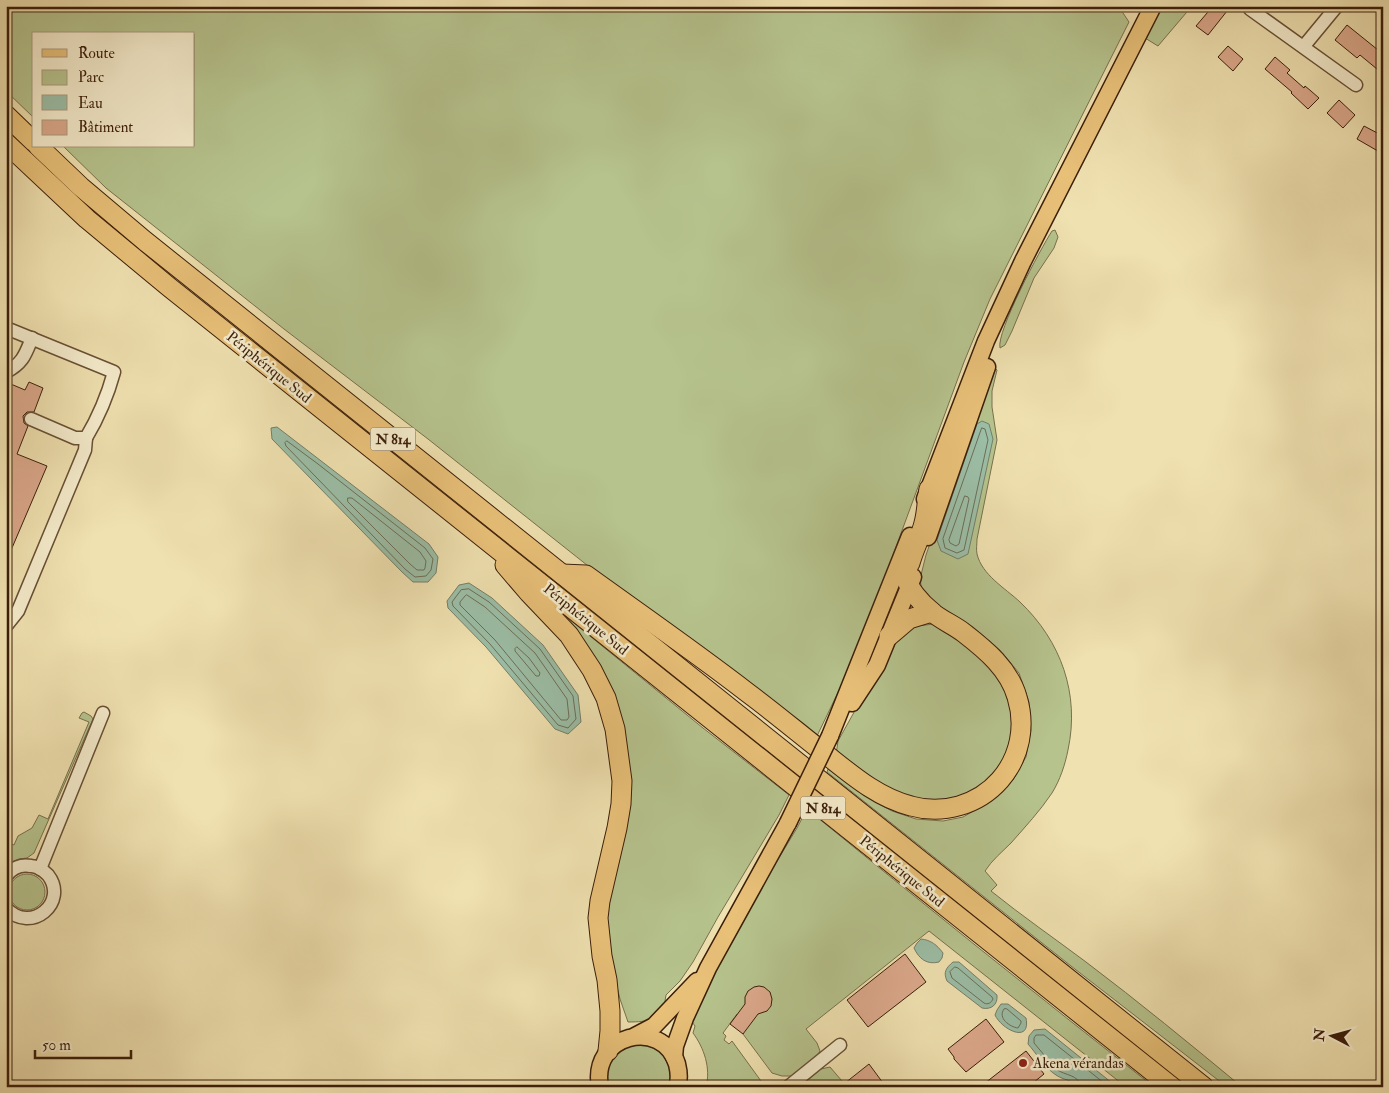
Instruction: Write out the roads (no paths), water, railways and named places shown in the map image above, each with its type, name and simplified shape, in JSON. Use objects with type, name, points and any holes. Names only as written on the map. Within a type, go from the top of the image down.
[{"type":"highway","points":[[6,115],[32,140]]},
{"type":"highway","name":"Périphérique Sud","points":[[6,144],[86,219],[176,293],[1172,1087]]},
{"type":"highway","name":"Périphérique Sud","points":[[40,148],[81,187],[146,241],[1204,1087]]},
{"type":"highway","points":[[890,636],[909,619],[932,612],[909,588],[906,574],[924,523],[929,489]]},
{"type":"highway","name":"N 814","points":[[475,530],[569,635],[592,670],[606,698],[615,729],[622,781],[621,804],[598,918],[610,1011],[608,1050]]},
{"type":"highway","name":"N 814","points":[[562,574],[586,575],[749,693],[876,791],[909,806],[936,810],[954,808],[966,804],[982,796],[994,786],[1008,769],[1015,754],[1022,721],[1016,694],[1009,678],[999,665],[983,648],[932,612]]},
{"type":"main road","points":[[674,1057],[675,1046],[685,1018],[708,968],[788,822],[830,736],[986,341],[1023,261],[1153,6]]},
{"type":"main road","points":[[830,736],[877,665],[890,636],[964,436],[1023,261]]},
{"type":"main road","points":[[600,1087],[598,1073],[601,1062],[608,1050],[618,1041],[635,1036],[654,1026],[708,968]]},
{"type":"main road","points":[[635,1036],[650,1037],[666,1047],[674,1057],[679,1071],[678,1086]]},
{"type":"street","points":[[1304,46],[1338,6]]},
{"type":"street","points":[[1250,9],[1356,85]]},
{"type":"street","points":[[6,328],[114,372],[94,424],[86,438],[85,450],[22,602],[18,611],[6,626]]},
{"type":"street","points":[[6,372],[14,368],[23,358],[32,338]]},
{"type":"street","points":[[31,419],[75,438],[86,438]]},
{"type":"street","points":[[40,869],[103,713]]},
{"type":"street","points":[[6,876],[12,870],[21,866],[31,866],[40,869],[48,876],[53,896],[49,906],[42,914],[32,918],[21,918],[8,913]]},
{"type":"street","points":[[788,1087],[840,1045]]},
{"type":"water","points":[[982,421],[989,424],[993,439],[968,554],[958,559],[941,551],[937,540],[977,424]]},
{"type":"water","points":[[277,427],[429,544],[438,557],[436,573],[428,582],[413,582],[402,572],[272,439],[271,428]]},
{"type":"water","points":[[469,583],[492,598],[543,645],[578,695],[581,722],[568,734],[555,729],[486,647],[448,608],[447,601],[459,585]]},
{"type":"water","points":[[921,939],[934,943],[943,953],[939,962],[927,962],[918,955],[914,948]]},
{"type":"water","points":[[953,962],[959,962],[997,995],[993,1006],[982,1008],[947,981],[946,970]]},
{"type":"water","points":[[1001,1004],[1008,1004],[1026,1018],[1024,1031],[1015,1032],[999,1021],[995,1015]]},
{"type":"water","points":[[1045,1029],[1117,1087],[1078,1087],[1052,1072],[1028,1044],[1029,1036],[1034,1030]]},
{"type":"place","name":"Akena vérandas","points":[[1023,1063]]}]
